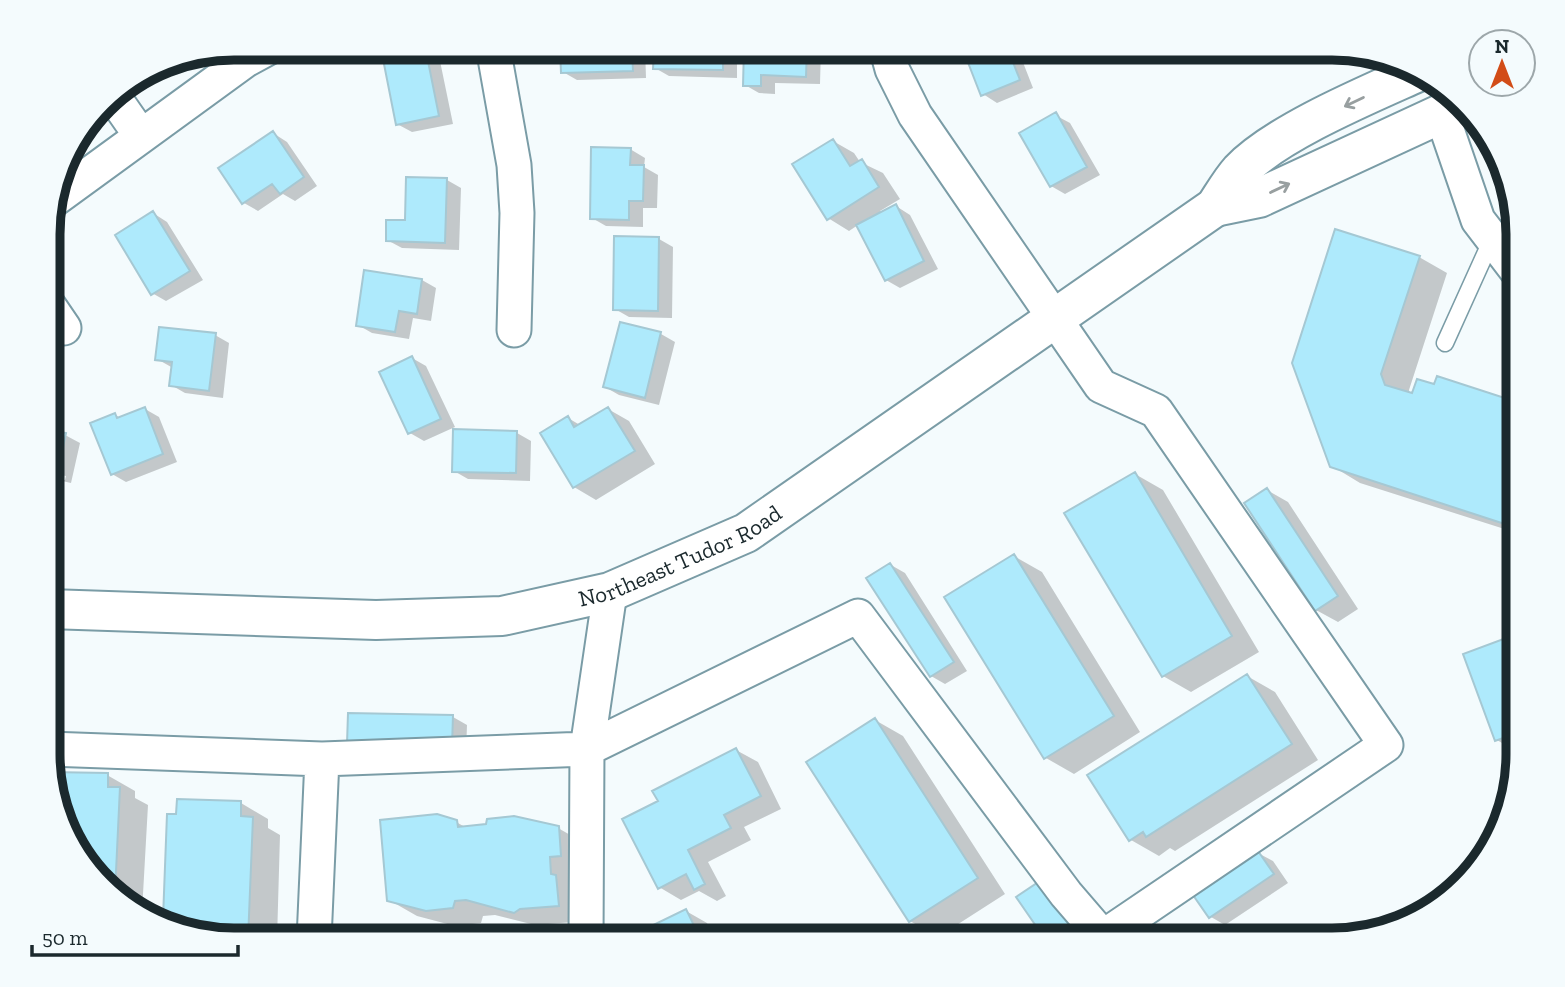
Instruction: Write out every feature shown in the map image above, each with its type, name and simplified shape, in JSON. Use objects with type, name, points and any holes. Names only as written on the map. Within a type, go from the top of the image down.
[{"type":"street","points":[[889,59],[891,69],[915,115],[1101,386],[1156,411],[1386,746],[1120,927]]},
{"type":"street","points":[[65,192],[246,60]]},
{"type":"street","points":[[495,60],[514,165],[517,213],[514,330]]},
{"type":"street","name":"Northeast Tudor Road","points":[[59,609],[376,620],[502,616],[610,592],[747,533],[1215,207],[1241,171],[1277,144],[1330,113],[1408,77]]},
{"type":"street","points":[[118,104],[141,136]]},
{"type":"street","points":[[1450,109],[1478,220],[1505,255]]},
{"type":"street","name":"Northeast Tudor Road","points":[[1215,207],[1259,198],[1450,109]]},
{"type":"street","points":[[586,928],[587,749],[610,592]]},
{"type":"street","points":[[59,748],[323,759],[587,749],[858,616],[1066,894],[1095,927]]},
{"type":"street","points":[[315,928],[323,759]]},
{"type":"lane","points":[[1445,344],[1492,239]]},
{"type":"building","points":[[807,59],[806,77],[761,75],[761,86],[743,86],[744,60]]},
{"type":"building","points":[[967,59],[1012,59],[1020,80],[981,96]]},
{"type":"building","points":[[383,60],[428,60],[439,116],[396,125]]},
{"type":"building","points":[[560,60],[633,60],[633,71],[561,73]]},
{"type":"building","points":[[653,60],[723,60],[723,70],[653,69]]},
{"type":"building","points":[[1056,112],[1087,167],[1050,187],[1019,133]]},
{"type":"building","points":[[273,131],[304,177],[280,194],[272,184],[242,204],[218,168]]},
{"type":"building","points":[[833,139],[850,166],[862,159],[879,187],[827,220],[792,164]]},
{"type":"building","points":[[591,147],[631,148],[630,165],[644,165],[643,201],[629,201],[629,220],[590,219]]},
{"type":"building","points":[[406,177],[447,178],[445,243],[386,241],[386,220],[405,220]]},
{"type":"building","points":[[896,204],[924,261],[885,281],[856,225]]},
{"type":"building","points":[[153,211],[190,271],[151,295],[115,235]]},
{"type":"building","points":[[1335,229],[1420,256],[1381,374],[1385,385],[1412,393],[1417,379],[1434,384],[1437,376],[1505,398],[1505,524],[1330,467],[1292,363]]},
{"type":"building","points":[[614,236],[659,237],[658,311],[613,310]]},
{"type":"building","points":[[364,270],[422,279],[417,314],[399,311],[395,332],[356,326]]},
{"type":"building","points":[[620,322],[661,332],[645,398],[603,387]]},
{"type":"building","points":[[159,327],[216,333],[209,391],[169,386],[172,362],[155,360]]},
{"type":"building","points":[[412,356],[441,419],[408,434],[379,372]]},
{"type":"building","points":[[145,407],[163,454],[111,475],[90,423],[115,413],[117,418]]},
{"type":"building","points":[[608,407],[635,451],[573,488],[540,433],[568,416],[574,427]]},
{"type":"building","points":[[453,429],[517,431],[516,473],[452,472]]},
{"type":"building","points":[[59,432],[66,433],[59,466]]},
{"type":"building","points":[[1135,472],[1232,636],[1162,677],[1064,513]]},
{"type":"building","points":[[1267,488],[1338,596],[1315,611],[1244,503]]},
{"type":"building","points":[[1014,554],[1114,716],[1044,759],[944,597]]},
{"type":"building","points":[[890,563],[954,662],[930,677],[866,578]]},
{"type":"building","points":[[1505,638],[1505,737],[1495,741],[1463,654]]},
{"type":"building","points":[[1247,674],[1292,744],[1146,837],[1143,832],[1129,841],[1087,775]]},
{"type":"building","points":[[348,713],[453,715],[452,746],[347,744]]},
{"type":"building","points":[[875,718],[978,878],[909,922],[806,762]]},
{"type":"building","points":[[736,748],[761,796],[724,815],[731,828],[688,850],[705,884],[694,890],[686,874],[658,889],[622,819],[658,801],[652,791]]},
{"type":"building","points":[[61,772],[108,773],[108,787],[120,787],[116,882],[77,831],[65,799]]},
{"type":"building","points":[[177,799],[241,801],[241,816],[253,817],[248,928],[210,926],[188,922],[163,913],[167,814],[176,814]]},
{"type":"building","points":[[437,814],[457,820],[458,827],[486,824],[487,819],[514,816],[559,826],[561,856],[550,857],[551,874],[556,875],[559,906],[520,909],[514,913],[466,900],[455,901],[453,908],[426,911],[387,901],[380,820]]},
{"type":"building","points":[[1258,851],[1274,874],[1209,918],[1193,895]]},
{"type":"building","points":[[1040,881],[1072,927],[1037,927],[1016,897]]},
{"type":"building","points":[[686,909],[695,928],[648,928]]}]
